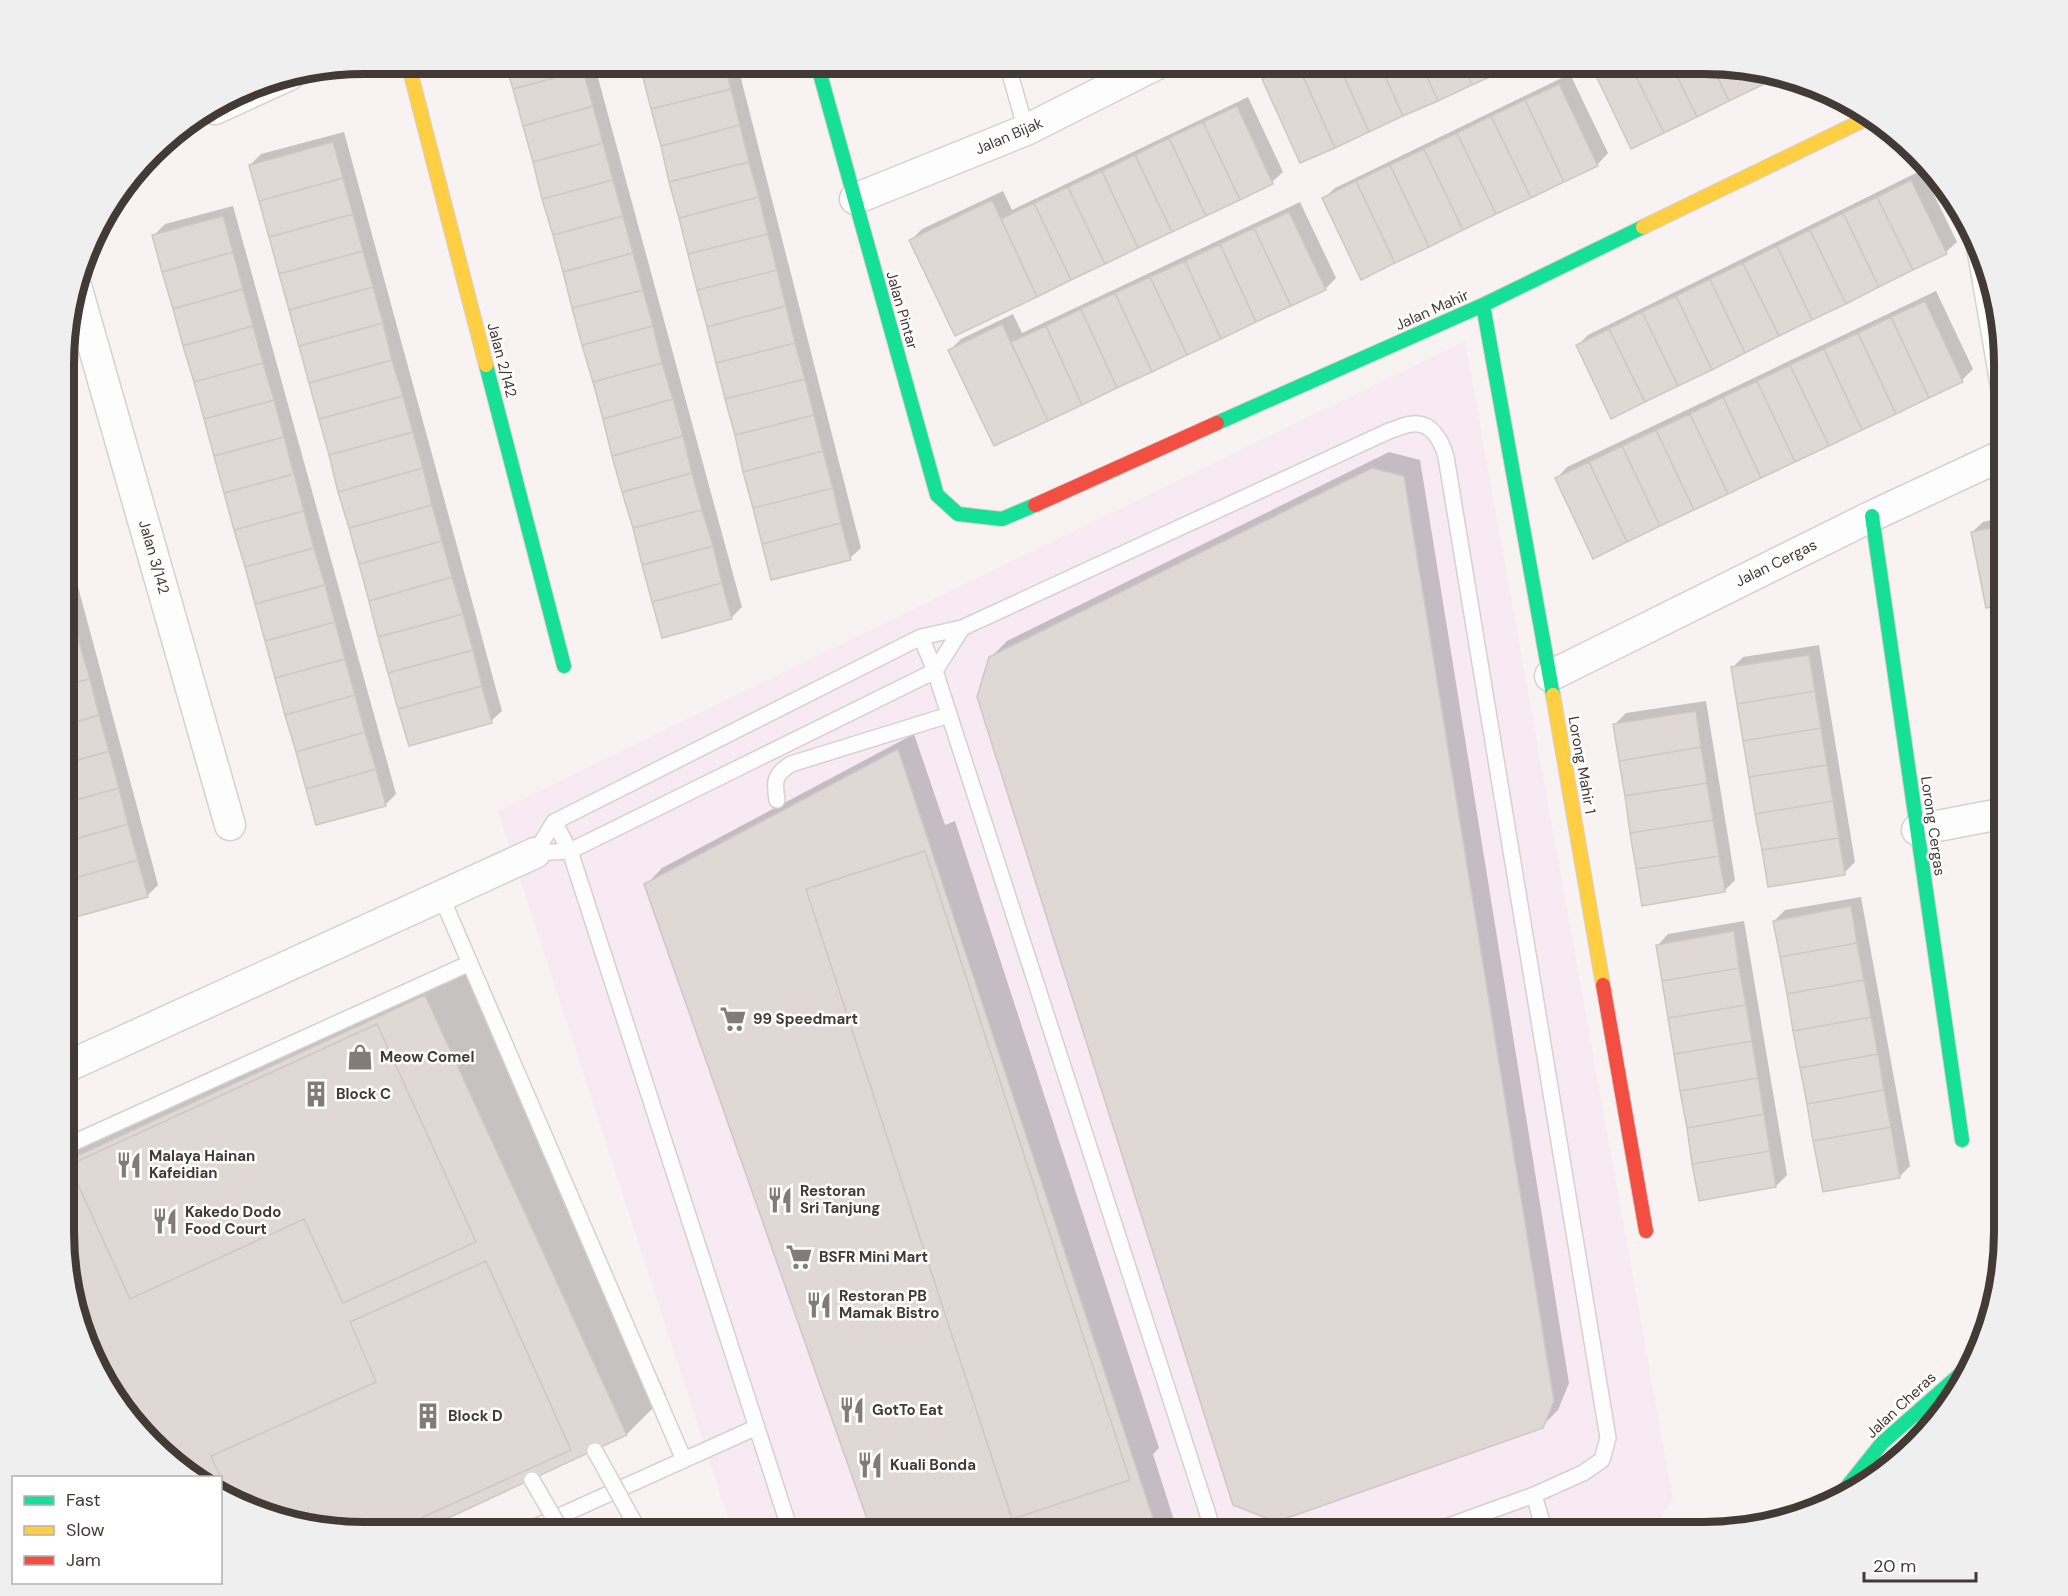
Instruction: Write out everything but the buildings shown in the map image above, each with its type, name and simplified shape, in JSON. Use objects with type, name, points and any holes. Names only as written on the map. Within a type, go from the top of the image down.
[{"type":"main road","name":"Jalan 2/142","points":[[411,74],[564,666]]},
{"type":"main road","name":"Jalan Pintar","points":[[820,74],[937,495],[958,514],[1002,519]]},
{"type":"main road","name":"Jalan Mahir","points":[[1002,519],[1483,305],[1863,120]]},
{"type":"main road","name":"Lorong Mahir 1","points":[[1483,305],[1646,1231]]},
{"type":"main road","name":"Lorong Cergas","points":[[1872,516],[1962,1140]]},
{"type":"main road","name":"Jalan Cheras","points":[[1849,1485],[1882,1443],[1956,1378]]},
{"type":"street","name":"Jalan Bijak","points":[[855,199],[1026,130],[1137,74]]},
{"type":"street","name":"Jalan 3/142","points":[[80,301],[230,825]]},
{"type":"street","name":"Jalan Cergas","points":[[1550,676],[1872,516],[1994,459]]},
{"type":"street","points":[[1917,830],[1994,815]]},
{"type":"street","points":[[74,1063],[535,852]]},
{"type":"lane","points":[[1010,74],[1026,130]]},
{"type":"lane","points":[[1978,267],[1994,361]]},
{"type":"lane","points":[[535,852],[554,822],[921,637],[962,628],[1389,431],[1414,423],[1430,429],[1442,442],[1446,457],[1608,1438],[1602,1460],[1583,1473],[1534,1496],[1460,1522]]},
{"type":"lane","points":[[535,852],[570,851],[935,671],[962,628]]},
{"type":"lane","points":[[921,637],[935,671],[1210,1522]]},
{"type":"lane","points":[[777,800],[775,783],[780,771],[791,764],[949,715]]},
{"type":"lane","points":[[554,822],[570,851],[787,1522]]},
{"type":"lane","points":[[441,896],[684,1460]]},
{"type":"lane","points":[[74,1142],[470,963]]},
{"type":"lane","points":[[546,1522],[757,1427]]},
{"type":"lane","points":[[595,1451],[634,1522]]},
{"type":"lane","points":[[532,1480],[556,1522]]},
{"type":"lane","points":[[1534,1496],[1542,1522]]},
{"type":"shaded area","points":[[1465,341],[1673,1500],[1658,1522],[729,1522],[498,811]]},
{"type":"traffic: fast","points":[[820,74],[937,495],[958,514],[1002,519],[1035,505]]},
{"type":"traffic: fast","points":[[1217,423],[1483,305],[1643,227]]},
{"type":"traffic: fast","points":[[1483,305],[1553,695]]},
{"type":"traffic: fast","points":[[486,365],[564,666]]},
{"type":"traffic: fast","points":[[1872,516],[1962,1140]]},
{"type":"traffic: fast","points":[[1849,1485],[1882,1443],[1956,1378]]},
{"type":"traffic: slow","points":[[411,74],[486,365]]},
{"type":"traffic: slow","points":[[1643,227],[1863,120]]},
{"type":"traffic: slow","points":[[1553,695],[1603,985]]},
{"type":"traffic: jam","points":[[1035,505],[1217,423]]},
{"type":"traffic: jam","points":[[1603,985],[1646,1231]]},
{"type":"place","name":"99 Speedmart","points":[[733,1019]]},
{"type":"place","name":"Meow Comel","points":[[360,1057]]},
{"type":"place","name":"Block C","points":[[316,1094]]},
{"type":"place","name":"Malaya Hainan Kafeidian","points":[[129,1165]]},
{"type":"place","name":"Restoran Sri Tanjung","points":[[780,1200]]},
{"type":"place","name":"Kakedo Dodo Food Court","points":[[165,1221]]},
{"type":"place","name":"BSFR Mini Mart","points":[[799,1257]]},
{"type":"place","name":"Restoran PB Mamak Bistro","points":[[819,1305]]},
{"type":"place","name":"GotTo Eat","points":[[852,1410]]},
{"type":"place","name":"Block D","points":[[428,1416]]},
{"type":"place","name":"Kuali Bonda","points":[[870,1465]]}]
